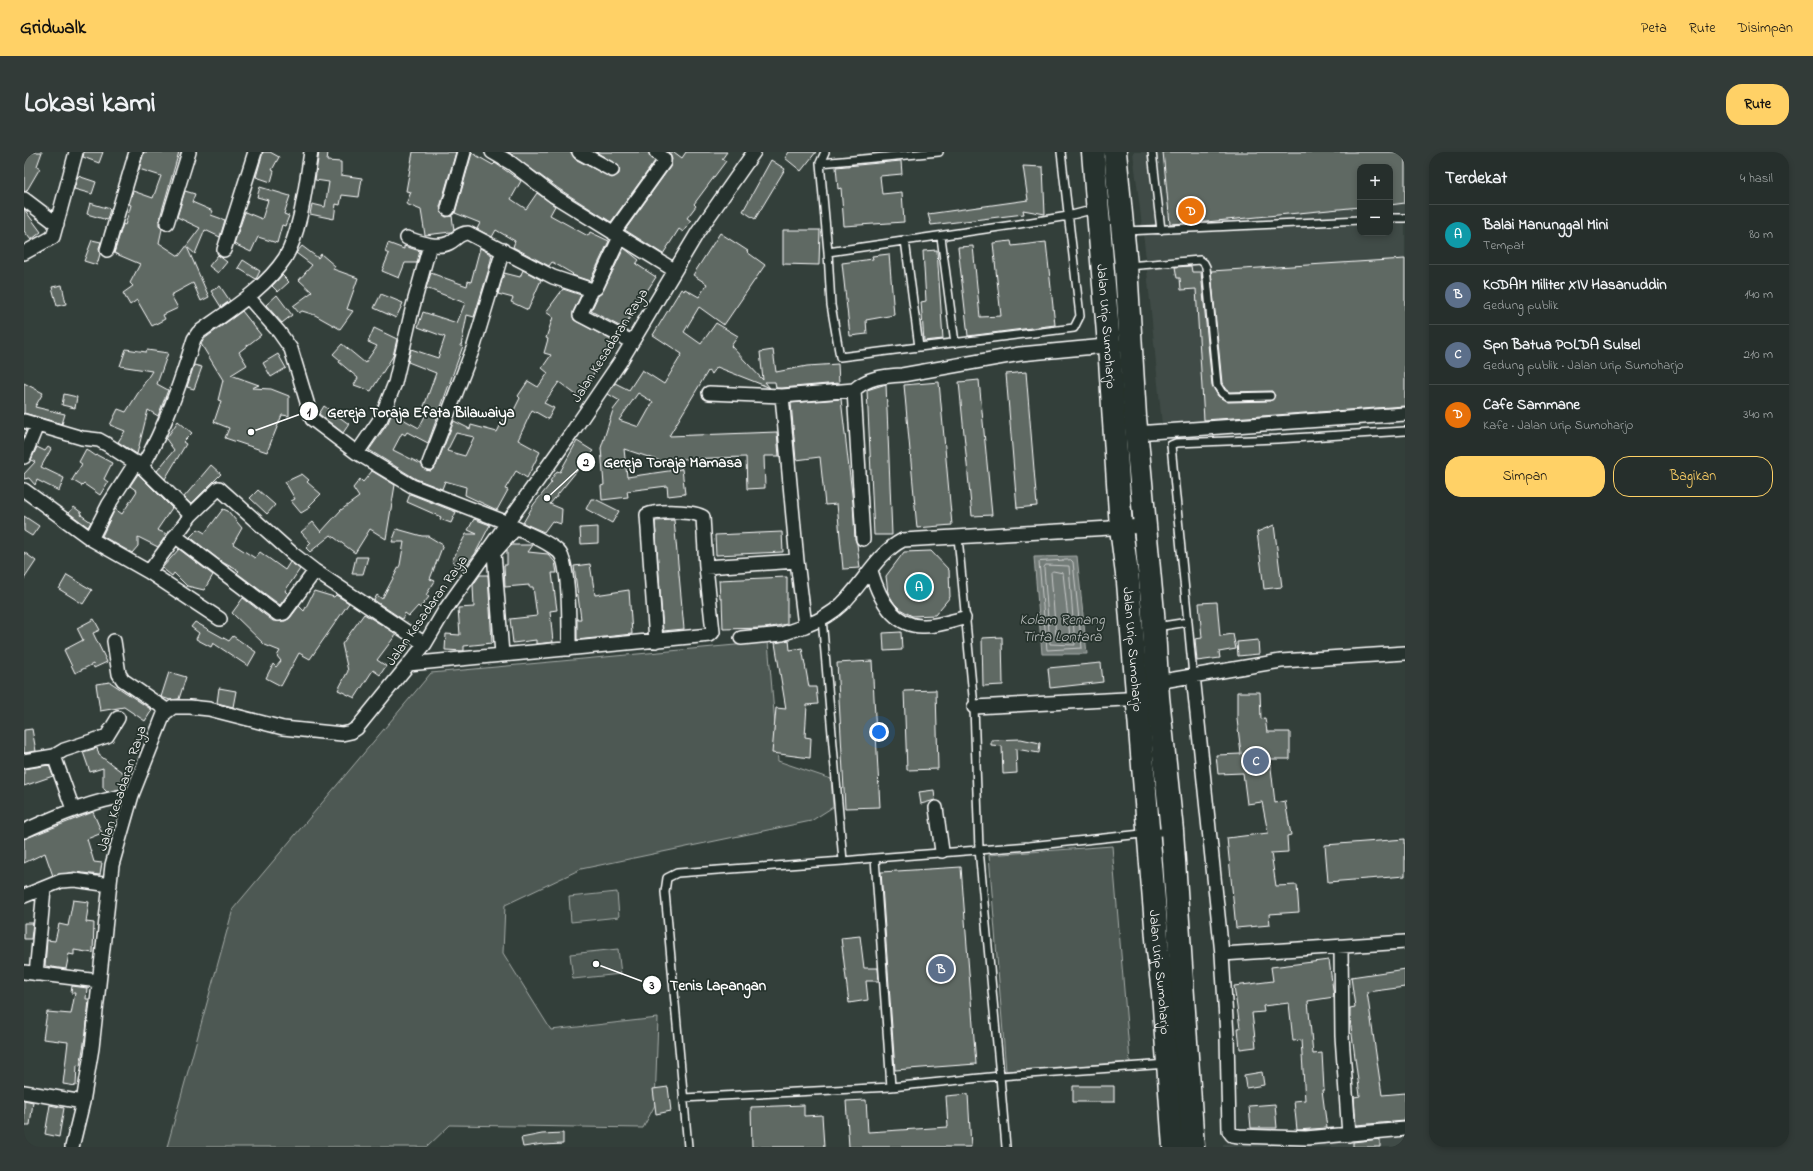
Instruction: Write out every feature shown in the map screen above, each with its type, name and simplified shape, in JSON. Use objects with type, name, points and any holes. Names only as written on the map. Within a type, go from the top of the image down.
[{"type":"highway","name":"Jalan Urip Sumoharjo","points":[[1093,152],[1098,208],[1136,433],[1145,526],[1143,627],[1137,698],[1158,950],[1163,994],[1178,1064],[1193,1147]]},
{"type":"highway","name":"Jalan Urip Sumoharjo","points":[[1115,152],[1126,266],[1120,345],[1121,528],[1158,689],[1172,831],[1180,947],[1178,1064],[1174,1147]]},
{"type":"highway","points":[[1098,208],[1121,207]]},
{"type":"highway","points":[[1158,950],[1180,947]]},
{"type":"street","points":[[24,252],[53,237],[76,152]]},
{"type":"street","points":[[107,250],[136,152]]},
{"type":"street","points":[[167,223],[189,152]]},
{"type":"street","points":[[224,250],[255,152]]},
{"type":"street","points":[[91,539],[109,504],[139,465],[167,418],[177,394],[194,339],[198,333],[248,297],[274,272],[289,250],[304,200],[311,152]]},
{"type":"street","points":[[448,209],[464,152]]},
{"type":"street","points":[[492,152],[511,163],[554,196],[674,270]]},
{"type":"street","points":[[579,152],[612,170]]},
{"type":"street","points":[[632,342],[580,315],[592,290],[596,288],[617,235],[664,162],[662,156],[656,152]]},
{"type":"street","name":"Jalan Kesadaran Raya","points":[[72,1147],[83,1102],[112,865],[132,795],[161,718],[168,711],[180,706],[210,709],[283,728],[347,733],[357,728],[425,644],[445,610],[573,431],[632,342],[674,270],[754,152]]},
{"type":"street","points":[[24,199],[57,224]]},
{"type":"street","points":[[407,238],[430,245],[443,245],[459,235],[468,233],[553,277],[592,290]]},
{"type":"street","points":[[357,453],[380,418],[395,383],[412,310],[430,245]]},
{"type":"street","points":[[429,463],[474,346],[503,250]]},
{"type":"street","points":[[248,297],[280,332],[291,349],[312,419],[357,453],[412,486],[508,523]]},
{"type":"street","points":[[709,393],[782,396],[854,390],[863,382],[887,376],[902,375],[1020,354],[1120,345]]},
{"type":"street","points":[[854,390],[864,539]]},
{"type":"street","points":[[782,396],[797,561],[805,626]]},
{"type":"street","points":[[1136,433],[1405,414]]},
{"type":"street","points":[[24,422],[82,438],[99,440],[139,465],[191,515]]},
{"type":"street","points":[[24,457],[37,426]]},
{"type":"street","points":[[149,572],[191,515],[220,488],[293,554],[315,571],[425,644]]},
{"type":"street","points":[[24,490],[50,511],[91,539],[149,572],[220,620]]},
{"type":"street","points":[[408,664],[502,654],[569,649],[656,641],[710,635],[713,632],[706,567],[703,517],[699,513],[677,512],[652,513],[647,515],[656,641]]},
{"type":"street","points":[[741,638],[782,634],[822,618],[842,604],[893,545],[903,540],[1145,526]]},
{"type":"street","points":[[502,654],[494,553],[516,528],[552,547],[560,553],[562,557],[567,588],[569,649]]},
{"type":"street","points":[[175,536],[278,614],[284,613],[315,571]]},
{"type":"street","points":[[706,567],[797,561]]},
{"type":"street","points":[[871,571],[875,584],[886,605],[896,616],[907,623],[923,626],[964,618]]},
{"type":"street","points":[[114,641],[119,674],[123,680],[168,711]]},
{"type":"street","points":[[974,707],[1137,698],[1193,675],[1281,660],[1405,653]]},
{"type":"street","points":[[1193,675],[1222,954],[1227,1036],[1230,1133],[1238,1136],[1306,1138],[1405,1129]]},
{"type":"street","points":[[24,761],[54,756],[64,750],[107,736],[118,718]]},
{"type":"street","points":[[54,756],[73,809]]},
{"type":"street","points":[[24,831],[73,809],[116,797],[132,795]]},
{"type":"street","points":[[936,808],[942,851]]},
{"type":"street","points":[[24,896],[61,881],[75,880],[110,885]]},
{"type":"street","points":[[44,889],[30,973],[99,981]]},
{"type":"street","points":[[1222,954],[1405,942]]},
{"type":"street","points":[[1341,947],[1342,1036],[1349,1135]]},
{"type":"street","points":[[24,1092],[83,1102]]},
{"type":"lane","points":[[826,152],[820,163],[831,305],[840,357],[1074,328],[1080,316],[1061,152]]},
{"type":"lane","points":[[820,163],[935,152]]},
{"type":"lane","points":[[1152,152],[1161,230]]},
{"type":"lane","points":[[828,252],[905,240],[941,237],[1068,216],[1098,208]]},
{"type":"lane","points":[[1393,218],[1405,218]]},
{"type":"lane","points":[[1123,231],[1357,220]]},
{"type":"lane","points":[[941,237],[955,343]]},
{"type":"lane","points":[[905,240],[919,347]]},
{"type":"lane","points":[[1126,266],[1200,260],[1204,263],[1206,267],[1217,385],[1222,393],[1228,397],[1270,396]]},
{"type":"lane","points":[[1193,675],[1171,445],[1176,443],[1277,439],[1405,431]]},
{"type":"lane","points":[[958,537],[964,618],[974,707],[979,849],[1006,1147]]},
{"type":"lane","points":[[822,618],[843,862]]},
{"type":"lane","points":[[1143,627],[1188,622]]},
{"type":"lane","points":[[688,1147],[665,892],[667,878],[677,873],[843,862],[942,851],[979,849],[1172,831]]},
{"type":"lane","points":[[875,858],[891,1086]]},
{"type":"lane","points":[[683,1098],[891,1086],[1000,1076],[1178,1064]]},
{"type":"shaded area","points":[[1133,152],[1405,152],[1405,424],[1163,435],[1145,250]]},
{"type":"shaded area","points":[[768,642],[778,761],[831,779],[833,807],[811,821],[581,869],[505,905],[503,953],[551,1030],[658,1018],[655,1105],[643,1128],[450,1125],[427,1147],[167,1147],[233,909],[431,673]]},
{"type":"shaded area","points":[[1112,846],[1130,1062],[1006,1071],[989,855]]},
{"type":"shaded area","points":[[617,892],[619,917],[571,922],[569,897]]},
{"type":"shaded area","points":[[618,949],[621,974],[573,979],[570,954]]},
{"type":"shaded area","points":[[1405,1131],[1405,1147],[1223,1147],[1223,1144]]},
{"type":"water","name":"Kolam Renang Tirta Lontara","points":[[1077,556],[1087,654],[1042,654],[1034,557]]},
{"type":"building","points":[[24,152],[42,152],[37,166],[40,168],[26,192],[24,191]]},
{"type":"building","points":[[84,152],[103,152],[99,163],[83,157]]},
{"type":"building","points":[[144,152],[179,152],[159,221],[159,225],[162,229],[159,243],[179,256],[200,228],[177,217],[185,191],[195,194],[192,202],[213,211],[211,215],[225,220],[220,237],[205,230],[195,254],[187,247],[209,297],[201,301],[193,283],[171,295],[178,308],[163,315],[165,319],[152,326],[137,300],[130,305],[123,293],[133,286],[130,283],[140,264],[114,253],[123,224],[125,225],[131,205],[129,204],[133,191],[153,198],[161,176],[139,169]]},
{"type":"building","points":[[263,152],[270,152],[279,157],[272,170],[274,171],[271,182],[256,177]]},
{"type":"building","points":[[319,152],[328,152],[327,161],[341,162],[341,175],[362,178],[359,197],[342,195],[340,205],[336,204],[334,219],[310,214],[312,204],[325,207],[329,182],[315,180]]},
{"type":"building","points":[[413,152],[456,152],[440,207],[443,215],[446,217],[452,216],[454,230],[451,232],[425,235],[421,210],[406,204],[411,192],[406,191]]},
{"type":"building","points":[[508,152],[571,152],[575,159],[612,178],[619,174],[619,166],[596,152],[648,152],[655,161],[611,222],[559,189]]},
{"type":"building","points":[[668,152],[674,152],[682,158],[686,152],[727,152],[722,159],[726,161],[694,204],[696,206],[687,218],[691,221],[683,232],[679,229],[663,254],[625,230],[670,167],[672,159]]},
{"type":"building","points":[[789,152],[816,152],[801,171],[785,158]]},
{"type":"building","points":[[1163,152],[1405,152],[1405,203],[1393,205],[1393,164],[1357,164],[1357,207],[1206,222],[1170,224]]},
{"type":"building","points":[[472,153],[493,165],[495,163],[521,181],[511,199],[526,209],[537,193],[555,206],[550,215],[588,236],[590,232],[609,241],[590,281],[572,275],[573,274],[552,262],[549,266],[513,247],[515,241],[496,230],[492,237],[477,229],[480,223],[455,213]]},
{"type":"building","points":[[771,160],[785,169],[755,219],[743,211]]},
{"type":"building","points":[[901,161],[902,174],[880,176],[882,194],[902,192],[904,222],[844,226],[841,188],[838,189],[836,167]]},
{"type":"building","points":[[1023,166],[1043,167],[1045,214],[1023,210],[1024,214],[931,225],[928,214],[1028,200]]},
{"type":"building","points":[[78,176],[96,182],[92,194],[74,189]]},
{"type":"building","points":[[260,187],[290,196],[284,214],[289,216],[285,226],[282,225],[277,243],[258,237],[251,252],[234,244],[245,212],[262,219],[268,200],[257,197]]},
{"type":"building","points":[[90,203],[110,209],[107,220],[87,214]]},
{"type":"building","points":[[24,209],[41,232],[31,240],[24,231]]},
{"type":"building","points":[[783,230],[820,230],[819,265],[783,264]]},
{"type":"building","points":[[720,233],[748,251],[747,252],[765,265],[724,325],[699,307],[684,332],[701,344],[716,323],[738,336],[731,346],[763,380],[760,352],[773,350],[776,372],[807,366],[838,364],[839,383],[776,388],[775,382],[765,382],[770,388],[717,367],[712,374],[708,371],[669,436],[777,432],[779,456],[764,456],[765,488],[747,489],[746,457],[681,459],[682,468],[624,449],[627,477],[682,469],[685,494],[668,496],[667,486],[627,491],[628,497],[602,500],[601,486],[604,485],[601,448],[613,410],[620,401],[608,394],[615,383],[629,390],[642,370],[664,384],[682,354],[653,335],[681,289],[684,291],[685,289],[699,297],[707,284],[693,275]],"holes":[[[638,393],[653,402],[639,427],[619,420]]]},
{"type":"building","points":[[92,240],[101,242],[97,265],[84,261]]},
{"type":"building","points":[[1011,241],[1012,246],[1046,242],[1055,325],[968,336],[958,247],[973,246],[980,317],[1001,316],[993,243]]},
{"type":"building","points":[[388,243],[404,249],[404,246],[420,251],[417,263],[405,263],[399,278],[382,271],[389,254],[385,252]]},
{"type":"building","points":[[302,246],[318,258],[321,254],[335,266],[333,269],[358,278],[347,309],[353,311],[340,329],[315,315],[302,311],[299,313],[293,306],[312,292],[299,280],[312,265],[296,253]]},
{"type":"building","points":[[480,248],[492,255],[489,269],[474,317],[467,315],[461,346],[463,346],[428,443],[407,432],[405,435],[402,433],[393,450],[421,464],[426,470],[431,471],[436,466],[454,421],[470,429],[471,425],[497,432],[506,414],[511,416],[520,398],[518,396],[528,381],[538,387],[548,373],[542,368],[551,355],[544,353],[548,339],[546,338],[553,317],[546,312],[563,289],[581,295],[573,312],[574,320],[617,343],[607,356],[605,355],[579,397],[559,382],[544,403],[554,408],[548,419],[532,410],[518,440],[540,452],[527,478],[516,471],[505,489],[508,490],[497,510],[465,495],[466,487],[445,481],[442,489],[416,479],[369,450],[388,423],[392,413],[419,428],[428,410],[423,409],[436,373],[408,362],[411,349],[438,358],[445,337],[418,327],[423,312],[457,323],[465,303],[426,288],[431,273],[467,286],[468,281],[471,282]],"holes":[[[456,433],[474,437],[465,456],[447,451]]]},
{"type":"building","points":[[624,248],[639,260],[636,264],[656,277],[623,328],[591,311],[598,296],[603,291]]},
{"type":"building","points":[[937,250],[943,339],[924,341],[921,302],[926,301],[923,251]]},
{"type":"building","points":[[889,254],[894,315],[866,320],[867,334],[850,336],[842,263],[873,259],[872,256]]},
{"type":"building","points":[[218,255],[227,262],[218,273],[209,266]]},
{"type":"building","points":[[1405,259],[1405,406],[1204,420],[1196,289],[1181,290],[1180,278],[1177,278],[1175,267],[1191,266],[1192,272],[1201,272],[1212,385],[1218,396],[1228,402],[1270,401],[1275,396],[1272,391],[1229,392],[1222,383],[1211,271]]},
{"type":"building","points":[[243,260],[260,271],[256,279],[238,268]]},
{"type":"building","points":[[523,270],[541,280],[528,310],[511,302],[513,298],[498,294],[504,273],[520,277]]},
{"type":"building","points":[[282,275],[289,282],[278,292],[272,286]]},
{"type":"building","points":[[62,285],[66,304],[57,306],[52,287]]},
{"type":"building","points":[[220,286],[230,301],[221,307],[211,291]]},
{"type":"building","points":[[381,294],[403,303],[396,318],[374,308]]},
{"type":"building","points":[[277,295],[292,315],[282,323],[266,305]]},
{"type":"building","points":[[242,311],[261,335],[239,352],[247,365],[231,375],[259,385],[252,388],[271,389],[289,396],[289,416],[282,415],[267,452],[225,438],[229,428],[214,422],[221,401],[218,400],[223,380],[201,344],[204,339]]},
{"type":"building","points":[[374,328],[397,339],[393,356],[371,391],[354,385],[358,378],[339,362],[340,360],[333,354],[342,344],[365,363],[377,346],[368,342]]},
{"type":"building","points":[[126,349],[168,353],[157,384],[168,390],[158,416],[148,410],[137,454],[118,442],[125,431],[110,425],[118,409],[126,412],[152,371],[120,366]]},
{"type":"building","points":[[278,354],[286,368],[271,377],[263,363]]},
{"type":"building","points":[[194,365],[202,367],[194,389],[187,387]]},
{"type":"building","points":[[1026,372],[1037,506],[1017,508],[1006,374]]},
{"type":"building","points":[[979,380],[992,515],[972,516],[959,382]]},
{"type":"building","points":[[939,382],[952,525],[917,528],[904,385]]},
{"type":"building","points":[[24,383],[43,393],[35,407],[65,414],[62,424],[24,413]]},
{"type":"building","points":[[886,384],[892,535],[874,535],[867,390]]},
{"type":"building","points":[[64,394],[77,397],[75,408],[62,405]]},
{"type":"building","points":[[841,399],[853,503],[855,539],[860,568],[843,569],[837,504],[825,505],[820,457],[796,460],[791,403]]},
{"type":"building","points":[[324,406],[349,424],[343,433],[319,414]]},
{"type":"building","points":[[178,421],[192,433],[183,442],[186,444],[165,479],[157,471],[174,450],[166,439]]},
{"type":"building","points":[[577,441],[593,451],[550,504],[562,509],[561,524],[552,521],[544,532],[523,523],[534,504],[552,482],[550,481],[557,471],[560,472]]},
{"type":"building","points":[[37,447],[45,451],[48,447],[51,449],[41,467],[64,478],[59,491],[37,480],[35,485],[29,478],[24,479],[24,474],[35,462],[31,460]]},
{"type":"building","points":[[86,449],[96,456],[97,455],[112,463],[104,479],[108,482],[100,495],[84,484],[82,486],[72,480],[82,464],[79,462]]},
{"type":"building","points":[[211,465],[221,474],[191,504],[184,497]]},
{"type":"building","points":[[372,471],[395,485],[386,539],[370,529],[355,553],[331,535],[310,552],[306,548],[311,543],[301,532],[313,522],[321,532],[341,510],[359,497],[353,488],[360,479],[363,482]]},
{"type":"building","points":[[138,474],[172,508],[157,530],[167,534],[158,547],[138,537],[138,546],[132,553],[102,536],[115,509],[122,514],[137,491],[130,486]]},
{"type":"building","points":[[302,474],[309,480],[307,482],[321,494],[309,506],[311,507],[301,513],[291,501],[295,499],[285,482]]},
{"type":"building","points":[[258,490],[275,505],[267,514],[250,498]]},
{"type":"building","points":[[410,494],[456,512],[451,523],[407,502]]},
{"type":"building","points":[[591,499],[595,499],[619,511],[612,523],[586,509]]},
{"type":"building","points":[[74,507],[82,513],[81,515],[91,522],[88,527],[69,513]]},
{"type":"building","points":[[223,509],[228,511],[242,528],[233,544],[255,558],[260,552],[285,570],[290,562],[300,569],[285,591],[288,594],[280,605],[237,573],[239,571],[222,562],[190,537],[198,529],[205,533]]},
{"type":"building","points":[[24,516],[39,526],[32,536],[24,531]]},
{"type":"building","points":[[474,519],[490,525],[475,554],[462,570],[452,561],[466,534],[477,534],[468,530]]},
{"type":"building","points":[[674,520],[684,629],[663,631],[655,521]]},
{"type":"building","points":[[1274,525],[1282,587],[1264,589],[1257,532]]},
{"type":"building","points":[[598,527],[598,543],[581,544],[580,528]]},
{"type":"building","points":[[397,529],[422,536],[428,536],[443,545],[430,579],[435,581],[426,595],[429,597],[420,608],[418,606],[409,616],[405,613],[402,619],[374,600],[377,595],[382,599],[400,565],[404,542],[392,542]]},
{"type":"building","points":[[782,532],[783,552],[716,555],[715,535]]},
{"type":"building","points":[[512,545],[533,545],[528,552],[548,554],[555,562],[557,573],[552,573],[557,610],[550,611],[553,642],[536,644],[536,640],[513,643],[510,619],[537,616],[533,587],[529,587],[529,585],[505,587],[504,565],[507,565],[507,550]]},
{"type":"building","points":[[179,549],[213,575],[204,590],[187,586],[174,573],[172,576],[162,568]]},
{"type":"building","points":[[931,551],[949,570],[950,597],[935,615],[912,616],[900,609],[894,603],[888,593],[886,576],[904,552]]},
{"type":"building","points":[[24,552],[36,561],[24,579]]},
{"type":"building","points":[[356,557],[368,557],[363,574],[352,574]]},
{"type":"building","points":[[590,564],[595,595],[629,590],[632,634],[577,640],[577,619],[581,619],[574,566]]},
{"type":"building","points":[[67,575],[92,590],[83,604],[59,589]]},
{"type":"building","points":[[480,575],[488,575],[492,643],[464,646],[464,651],[445,650],[446,634],[460,635],[458,608],[474,607],[473,585]]},
{"type":"building","points":[[787,577],[787,624],[766,628],[723,629],[722,599],[720,599],[719,580]]},
{"type":"building","points":[[314,591],[334,597],[336,595],[349,603],[310,659],[299,653],[281,686],[266,678],[273,664],[276,667],[281,661],[277,656],[280,651],[265,645],[232,613],[243,598],[273,621],[285,621],[290,618],[299,606],[304,611]]},
{"type":"building","points":[[1217,602],[1220,636],[1233,634],[1236,649],[1219,652],[1220,658],[1197,661],[1195,639],[1202,638],[1199,603]]},
{"type":"building","points":[[364,614],[395,633],[395,636],[377,660],[386,666],[380,675],[373,670],[355,698],[338,690],[348,671],[342,644]]},
{"type":"building","points":[[94,619],[100,630],[93,633],[107,662],[94,668],[93,664],[75,673],[64,650],[83,640],[77,628]]},
{"type":"building","points":[[195,622],[229,641],[233,636],[256,652],[248,666],[213,643],[211,647],[196,639],[199,633],[191,627]]},
{"type":"building","points":[[901,632],[902,650],[884,651],[883,633]]},
{"type":"building","points":[[1002,637],[1003,685],[983,686],[982,638]]},
{"type":"building","points":[[789,640],[790,650],[802,648],[809,687],[816,687],[818,704],[807,705],[805,737],[811,738],[810,758],[772,753],[776,708],[786,709],[775,643]]},
{"type":"building","points":[[1258,640],[1259,654],[1238,656],[1237,642]]},
{"type":"building","points":[[872,661],[880,807],[845,808],[837,663]]},
{"type":"building","points":[[1101,663],[1103,682],[1050,688],[1048,668]]},
{"type":"building","points":[[169,672],[186,677],[179,699],[170,700],[161,697]]},
{"type":"building","points":[[110,682],[152,710],[145,721],[124,707],[100,711],[96,684]]},
{"type":"building","points":[[219,688],[236,691],[233,707],[217,703]]},
{"type":"building","points":[[936,690],[938,769],[907,770],[904,691]]},
{"type":"building","points":[[1237,692],[1260,692],[1261,719],[1265,718],[1267,732],[1290,732],[1290,759],[1270,759],[1275,803],[1285,801],[1291,835],[1287,836],[1288,852],[1271,853],[1276,886],[1297,885],[1299,912],[1269,914],[1270,925],[1236,928],[1227,838],[1268,833],[1262,802],[1247,804],[1243,773],[1218,774],[1216,755],[1241,754],[1237,719]]},
{"type":"building","points":[[32,729],[36,751],[24,753],[24,730]]},
{"type":"building","points":[[1021,739],[1040,743],[1039,753],[1016,749],[1017,773],[1003,774],[1002,746],[991,745],[991,740]]},
{"type":"building","points":[[97,748],[99,755],[130,778],[126,788],[107,792],[103,788],[103,768],[90,772],[83,752]]},
{"type":"building","points":[[49,765],[53,776],[24,786],[24,769]]},
{"type":"building","points":[[934,790],[935,800],[921,804],[919,792]]},
{"type":"building","points":[[93,812],[102,833],[87,839],[94,862],[102,863],[100,875],[74,872],[53,876],[45,853],[24,863],[24,839]]},
{"type":"building","points":[[1405,839],[1405,876],[1328,882],[1325,845]]},
{"type":"building","points":[[961,867],[976,1064],[895,1070],[881,872]]},
{"type":"building","points":[[73,900],[89,902],[86,922],[94,923],[93,953],[74,950],[74,955],[69,954],[66,969],[45,966],[47,940],[55,941],[59,924],[68,926]]},
{"type":"building","points":[[24,923],[33,923],[31,939],[24,939]]},
{"type":"building","points":[[860,936],[864,968],[878,968],[879,981],[866,981],[868,1000],[849,1003],[841,938]]},
{"type":"building","points":[[1329,960],[1334,997],[1308,1001],[1313,1054],[1322,1053],[1324,1090],[1322,1090],[1327,1128],[1297,1130],[1294,1101],[1305,1100],[1301,1040],[1293,1041],[1289,1003],[1263,1006],[1264,1012],[1252,1013],[1256,1047],[1240,1049],[1238,1028],[1240,1028],[1234,986],[1273,981],[1271,967]]},
{"type":"building","points":[[1405,969],[1405,987],[1367,992],[1382,1095],[1405,1093],[1405,1121],[1356,1125],[1354,1097],[1360,1096],[1350,1019],[1350,1008],[1355,1007],[1351,977]]},
{"type":"building","points":[[72,986],[87,988],[86,999],[89,999],[86,1032],[80,1066],[77,1065],[76,1086],[63,1084],[68,1042],[43,1039],[47,1012],[71,1014],[75,993],[71,993]]},
{"type":"building","points":[[1262,1072],[1264,1085],[1246,1088],[1244,1075]]},
{"type":"building","points":[[1073,1086],[1114,1086],[1114,1102],[1073,1102]]},
{"type":"building","points":[[668,1087],[671,1111],[656,1114],[653,1089]]},
{"type":"building","points":[[968,1094],[971,1147],[849,1147],[846,1101],[866,1100],[868,1132],[948,1127],[946,1096]]},
{"type":"building","points":[[24,1100],[33,1102],[30,1125],[24,1125]]},
{"type":"building","points":[[1275,1104],[1277,1128],[1251,1128],[1249,1106]]},
{"type":"building","points":[[50,1105],[64,1108],[59,1137],[45,1134]]},
{"type":"building","points":[[804,1105],[804,1116],[822,1115],[824,1147],[752,1147],[751,1107]]},
{"type":"building","points":[[563,1133],[563,1144],[543,1144],[523,1147],[521,1138],[542,1134]]},
{"type":"building","points":[[1380,1139],[1380,1147],[1353,1147],[1353,1142]]},
{"type":"place","name":"Cafe Sammane","points":[[1191,211]]},
{"type":"place","name":"Gereja Toraja Efata Bilawaiya","points":[[251,432]]},
{"type":"place","name":"Gereja Toraja Mamasa","points":[[547,498]]},
{"type":"place","name":"Balai Manunggal Mini","points":[[919,587]]},
{"type":"place","name":"Spn Batua POLDA Sulsel","points":[[1256,761]]},
{"type":"place","name":"Tenis Lapangan","points":[[596,964]]},
{"type":"place","name":"KODAM Militer XIV Hasanuddin","points":[[941,969]]}]
